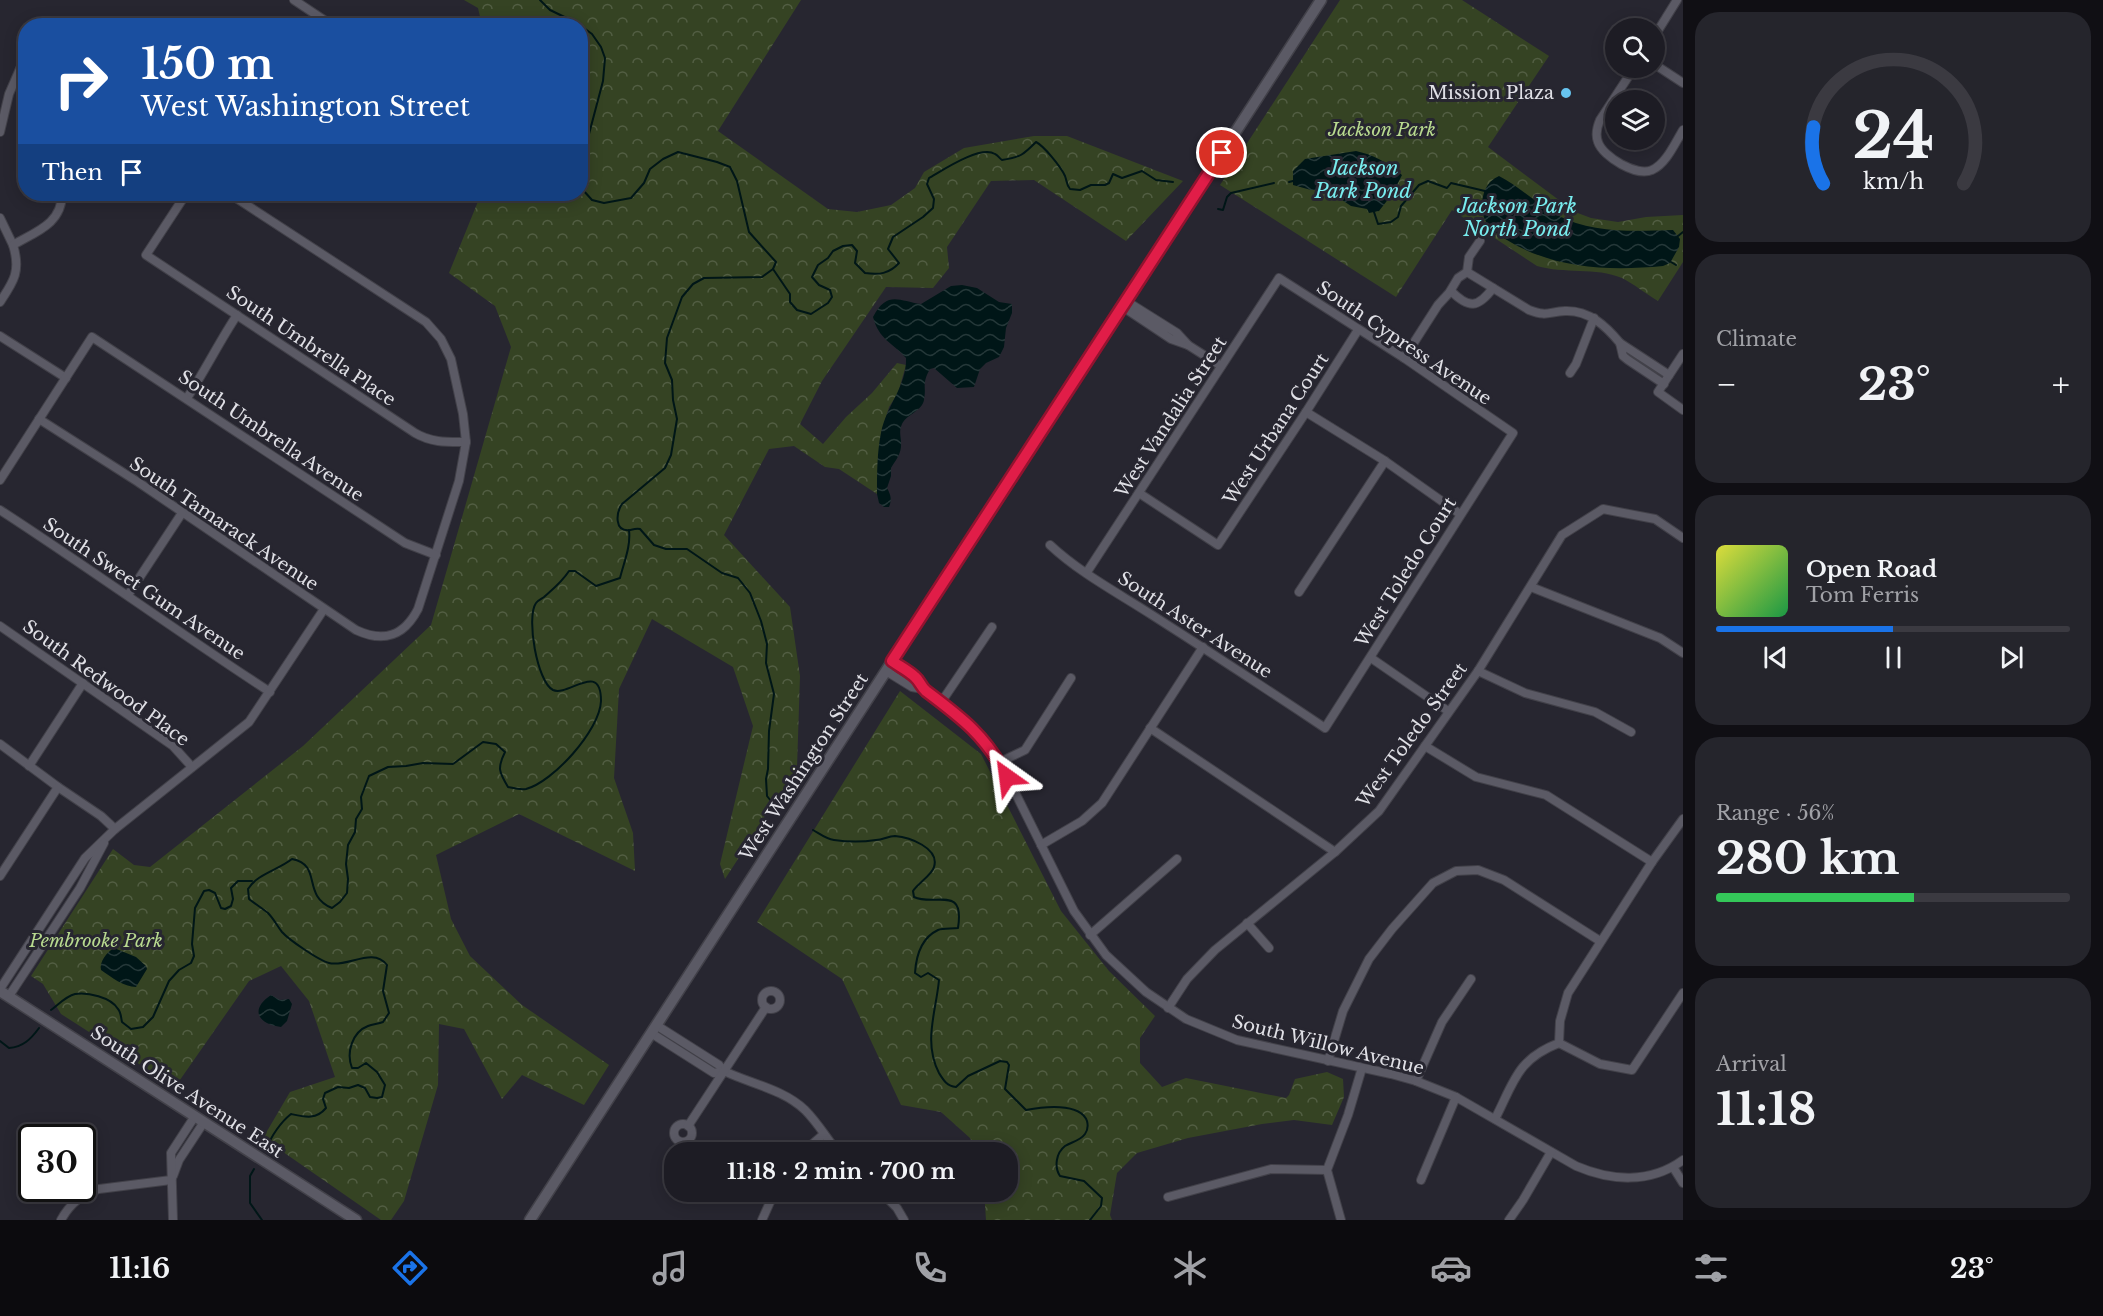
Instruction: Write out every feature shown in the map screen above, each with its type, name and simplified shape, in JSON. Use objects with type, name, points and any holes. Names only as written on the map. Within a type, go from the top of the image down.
[{"type":"main road","name":"West Washington Street","points":[[530,1220],[1321,0]]},
{"type":"main road","name":"South Olive Avenue East","points":[[3,992],[356,1220]]},
{"type":"street","points":[[294,0],[321,18]]},
{"type":"street","points":[[1665,20],[1677,0]]},
{"type":"street","points":[[1672,10],[1683,0]]},
{"type":"street","points":[[0,132],[13,81],[18,71]]},
{"type":"street","points":[[1665,71],[1683,82]]},
{"type":"street","points":[[1628,78],[1597,128],[1597,140],[1603,150],[1632,170],[1647,172],[1659,165],[1683,130]]},
{"type":"street","points":[[13,245],[40,231],[52,221],[60,210],[61,201]]},
{"type":"street","name":"South Umbrella Place","points":[[181,201],[146,255],[420,436],[436,441],[466,441]]},
{"type":"street","points":[[241,201],[426,322],[441,339],[451,358],[463,414],[466,441],[459,481],[436,555]]},
{"type":"street","points":[[0,218],[17,257],[16,274],[0,302]]},
{"type":"street","points":[[1404,358],[1458,278],[1467,272],[1469,257],[1480,242]]},
{"type":"street","points":[[1467,272],[1528,310],[1539,314],[1547,315],[1565,311],[1594,318],[1603,324],[1620,343],[1669,375]]},
{"type":"street","name":"South Cypress Avenue","points":[[1279,278],[1404,358],[1513,433]]},
{"type":"street","name":"West Vandalia Street","points":[[1087,573],[1279,278]]},
{"type":"street","points":[[1451,291],[1469,304],[1474,304],[1484,300],[1493,288]]},
{"type":"street","points":[[1125,304],[1177,333],[1188,345],[1221,366]]},
{"type":"street","points":[[187,398],[237,315]]},
{"type":"street","points":[[1570,373],[1584,346],[1594,318]]},
{"type":"street","name":"West Urbana Court","points":[[1139,493],[1218,545],[1358,330]]},
{"type":"street","points":[[0,336],[66,378],[0,480]]},
{"type":"street","name":"South Umbrella Avenue","points":[[66,378],[92,337],[405,543],[436,555]]},
{"type":"street","points":[[1620,343],[1623,356],[1664,384]]},
{"type":"street","points":[[1683,354],[1658,392],[1683,410]]},
{"type":"street","points":[[1306,412],[1385,461],[1460,514]]},
{"type":"street","name":"South Tamarack Avenue","points":[[39,419],[324,609],[356,630],[368,635],[387,636],[407,627],[418,609],[436,555]]},
{"type":"street","name":"West Toledo Court","points":[[1325,728],[1513,433]]},
{"type":"street","points":[[1299,592],[1385,461]]},
{"type":"street","name":"West Toledo Street","points":[[1168,1008],[1187,979],[1215,950],[1335,852],[1379,811],[1478,671],[1562,535],[1603,509],[1655,519],[1683,538]]},
{"type":"street","name":"South Sweet Gum Avenue","points":[[0,510],[270,692]]},
{"type":"street","points":[[128,595],[182,513]]},
{"type":"street","name":"South Aster Avenue","points":[[1050,544],[1062,556],[1087,573],[1325,728]]},
{"type":"street","points":[[1531,587],[1660,638],[1683,653]]},
{"type":"street","points":[[3,992],[84,880],[106,839],[115,829],[249,722],[324,609]]},
{"type":"street","name":"South Redwood Place","points":[[0,626],[173,746],[192,767]]},
{"type":"street","points":[[942,701],[992,627]]},
{"type":"street","points":[[1041,845],[1082,820],[1102,803],[1203,647]]},
{"type":"street","points":[[1371,658],[1448,711]]},
{"type":"street","name":"South Willow Avenue","points":[[889,666],[917,678],[923,689],[942,701],[977,732],[1000,762],[1074,911],[1090,935],[1126,975],[1168,1008],[1205,1028],[1237,1040],[1416,1081],[1456,1097],[1588,1171],[1617,1178],[1644,1177],[1673,1167],[1683,1160]]},
{"type":"street","points":[[1478,671],[1525,693],[1595,711],[1631,732]]},
{"type":"street","points":[[1000,762],[1025,750],[1071,678]]},
{"type":"street","points":[[29,766],[83,683]]},
{"type":"street","points":[[1150,728],[1335,852]]},
{"type":"street","points":[[0,744],[58,788],[101,816],[115,829]]},
{"type":"street","points":[[1425,746],[1476,777],[1546,795],[1652,862]]},
{"type":"street","points":[[0,876],[58,788]]},
{"type":"street","points":[[1559,1043],[1560,1021],[1568,993],[1652,862],[1683,819]]},
{"type":"street","points":[[1090,935],[1177,859]]},
{"type":"street","points":[[1328,1061],[1342,1011],[1369,959],[1433,883],[1456,871],[1478,870],[1504,880],[1600,941]]},
{"type":"street","points":[[1247,923],[1269,948]]},
{"type":"street","points":[[1416,1081],[1442,1022],[1471,979]]},
{"type":"street","points":[[1495,1119],[1520,1068],[1540,1050],[1559,1043],[1600,1064],[1632,1070],[1683,993]]},
{"type":"street","points":[[688,1125],[766,1008]]},
{"type":"street","points":[[654,1029],[719,1065],[724,1071],[788,1097],[804,1109],[830,1142]]},
{"type":"street","points":[[1341,1220],[1327,1170],[1348,1115],[1362,1068]]},
{"type":"street","points":[[1421,1180],[1456,1097]]},
{"type":"street","points":[[174,1220],[171,1180],[199,1119]]},
{"type":"street","points":[[815,1142],[824,1134]]},
{"type":"street","points":[[1509,1220],[1551,1152]]},
{"type":"street","points":[[1673,1167],[1683,1183]]},
{"type":"street","points":[[1168,1197],[1271,1169],[1327,1170]]},
{"type":"street","points":[[61,1220],[76,1201],[89,1192],[171,1180]]},
{"type":"street","points":[[762,1220],[770,1202]]},
{"type":"street","points":[[891,1202],[904,1220]]},
{"type":"green space","name":"Pembrooke Park","points":[[464,0],[801,0],[718,131],[828,209],[857,212],[891,205],[915,188],[924,172],[964,148],[1034,136],[1067,136],[1183,181],[1126,241],[1034,180],[991,181],[947,247],[949,268],[933,288],[886,287],[822,381],[800,424],[823,444],[897,363],[906,365],[898,393],[889,407],[881,433],[877,494],[839,469],[825,467],[794,446],[769,449],[724,535],[790,607],[800,676],[797,768],[725,879],[720,864],[753,726],[733,667],[652,619],[619,689],[614,778],[633,833],[635,871],[519,814],[436,855],[451,919],[470,956],[522,1005],[609,1065],[584,1105],[522,1075],[502,1099],[464,1029],[439,1024],[438,1085],[404,1201],[391,1220],[381,1220],[263,1138],[290,1092],[335,1077],[309,1001],[281,966],[249,981],[175,1087],[61,1014],[43,984],[31,976],[113,849],[134,865],[150,867],[303,746],[431,625],[511,347],[495,306],[449,273],[478,201],[588,201],[588,18],[480,18],[478,8]]},
{"type":"green space","name":"Jackson Park","points":[[1340,0],[1462,0],[1549,56],[1488,147],[1575,212],[1591,218],[1618,222],[1646,217],[1683,215],[1683,262],[1658,301],[1626,280],[1612,275],[1537,266],[1452,210],[1396,297],[1220,185]]},
{"type":"green space","points":[[900,691],[981,754],[1061,911],[1109,971],[1155,1016],[1140,1038],[1140,1063],[1162,1087],[1186,1078],[1286,1098],[1295,1079],[1327,1072],[1343,1079],[1344,1097],[1332,1125],[1294,1120],[1262,1124],[1188,1138],[1137,1153],[1117,1173],[1110,1215],[1112,1220],[986,1220],[985,1202],[1018,1202],[1018,1142],[972,1142],[941,1112],[901,1105],[842,979],[757,922]]},
{"type":"water","name":"Jackson Park Pond","points":[[1356,151],[1380,160],[1402,175],[1393,193],[1379,211],[1369,213],[1367,209],[1351,206],[1327,190],[1311,190],[1293,185],[1293,171],[1305,159]]},
{"type":"water","name":"Jackson Park North Pond","points":[[1499,176],[1550,211],[1570,221],[1585,226],[1614,230],[1673,230],[1680,239],[1679,247],[1670,263],[1643,268],[1582,266],[1525,250],[1493,230],[1486,222],[1482,212],[1486,188]]},
{"type":"water","points":[[962,285],[977,288],[999,302],[1012,304],[1004,347],[999,357],[986,363],[980,369],[974,387],[957,388],[934,368],[930,369],[925,382],[923,404],[904,421],[901,427],[900,450],[891,468],[887,488],[891,502],[889,507],[884,507],[879,503],[877,494],[880,440],[887,414],[903,378],[906,358],[882,336],[873,317],[883,303],[889,300],[921,304],[951,286]]},
{"type":"water","points":[[114,948],[136,957],[146,966],[147,969],[136,987],[122,983],[101,970],[104,957]]},
{"type":"water","points":[[271,995],[280,1000],[289,999],[292,1004],[287,1021],[281,1027],[266,1023],[259,1015],[260,1005]]},
{"type":"waterway","points":[[540,0],[550,10],[567,18]]},
{"type":"waterway","points":[[588,31],[601,47],[605,58],[603,81],[588,138]]},
{"type":"waterway","points":[[773,269],[790,294],[790,302],[797,310],[811,314],[828,303],[832,297],[830,290],[819,285],[812,277],[818,265],[833,251],[852,245],[857,251],[855,263],[865,273],[888,272],[899,263],[888,249],[893,237],[933,208],[934,199],[927,184],[929,178],[980,153],[988,152],[1002,160],[1008,159],[1021,155],[1036,142],[1060,167],[1070,189],[1080,190],[1091,185],[1105,185],[1109,183],[1113,174],[1122,178],[1142,171],[1156,180],[1173,182]]},
{"type":"waterway","points":[[588,196],[592,200],[604,203],[631,198],[644,183],[650,169],[663,159],[678,152],[717,162],[730,167],[737,181],[749,232],[776,262],[773,269],[762,277],[704,278],[693,284],[682,297],[667,338],[665,363],[672,380],[677,419],[671,455],[665,468],[622,504],[618,512],[621,528],[640,529],[654,545],[666,549],[687,549],[722,573],[738,578],[750,593],[767,644],[766,663],[774,694],[766,779],[767,796],[775,806]]},
{"type":"waterway","points":[[1289,182],[1293,181]]},
{"type":"waterway","points":[[1374,212],[1378,224],[1391,222],[1398,217],[1401,206],[1419,185],[1428,181],[1447,188],[1451,183],[1485,191]]},
{"type":"waterway","points":[[1218,209],[1223,210],[1227,197],[1231,193],[1274,183]]},
{"type":"waterway","points":[[1678,236],[1683,232]]},
{"type":"waterway","points":[[1671,262],[1676,265]]},
{"type":"waterway","points":[[267,1148],[277,1130],[291,1114],[306,1117],[322,1112],[326,1108],[323,1099],[325,1093],[338,1087],[349,1088],[358,1085],[365,1088],[370,1097],[382,1097],[385,1085],[377,1072],[366,1063],[358,1068],[352,1068],[350,1050],[354,1038],[362,1029],[383,1022],[389,1013],[383,991],[387,965],[375,957],[336,964],[319,958],[282,932],[268,913],[249,899],[248,889],[262,876],[292,859],[307,867],[317,896],[323,902],[332,908],[340,902],[347,893],[348,845],[355,832],[356,819],[362,809],[361,797],[369,776],[388,767],[423,763],[453,764],[483,742],[496,744],[505,752],[500,770],[508,787],[526,789],[537,784],[561,766],[593,726],[599,713],[600,689],[596,683],[590,681],[559,691],[547,685],[535,649],[533,610],[537,602],[569,571],[575,571],[596,586],[620,578],[628,548],[629,530]]},
{"type":"waterway","points":[[813,830],[828,839],[845,841],[901,837],[915,841],[932,854],[935,860],[933,870],[913,891],[914,897],[953,901],[959,914],[958,928],[938,930],[927,938],[918,954],[915,973],[921,977],[928,973],[939,980],[931,1038],[934,1061],[939,1073],[946,1083],[956,1087],[968,1076],[1000,1061],[1007,1062],[1009,1065],[1005,1089],[1026,1110],[1060,1107],[1069,1108],[1083,1115],[1087,1121],[1086,1132],[1081,1138],[1062,1149],[1057,1164],[1060,1176],[1084,1181],[1102,1198],[1101,1206],[1090,1220]]},
{"type":"waterway","points":[[51,1010],[72,995],[92,995],[104,998],[115,1005],[120,1012],[122,1022],[131,1029],[143,1027],[153,1017],[169,981],[179,970],[191,963],[194,956],[192,944],[195,908],[204,891],[209,890],[215,893],[221,908],[225,909],[231,906],[233,899],[231,888],[238,881],[252,881]]},
{"type":"waterway","points":[[0,1041],[9,1048],[18,1046],[30,1039],[39,1028]]},
{"type":"waterway","points":[[254,1169],[250,1176],[250,1203],[262,1220]]},
{"type":"place","name":"Mission Plaza","points":[[1566,93]]},
{"type":"route","points":[[1007,777],[1000,762],[977,732],[942,701],[923,689],[917,678],[892,661],[1222,153]]}]
